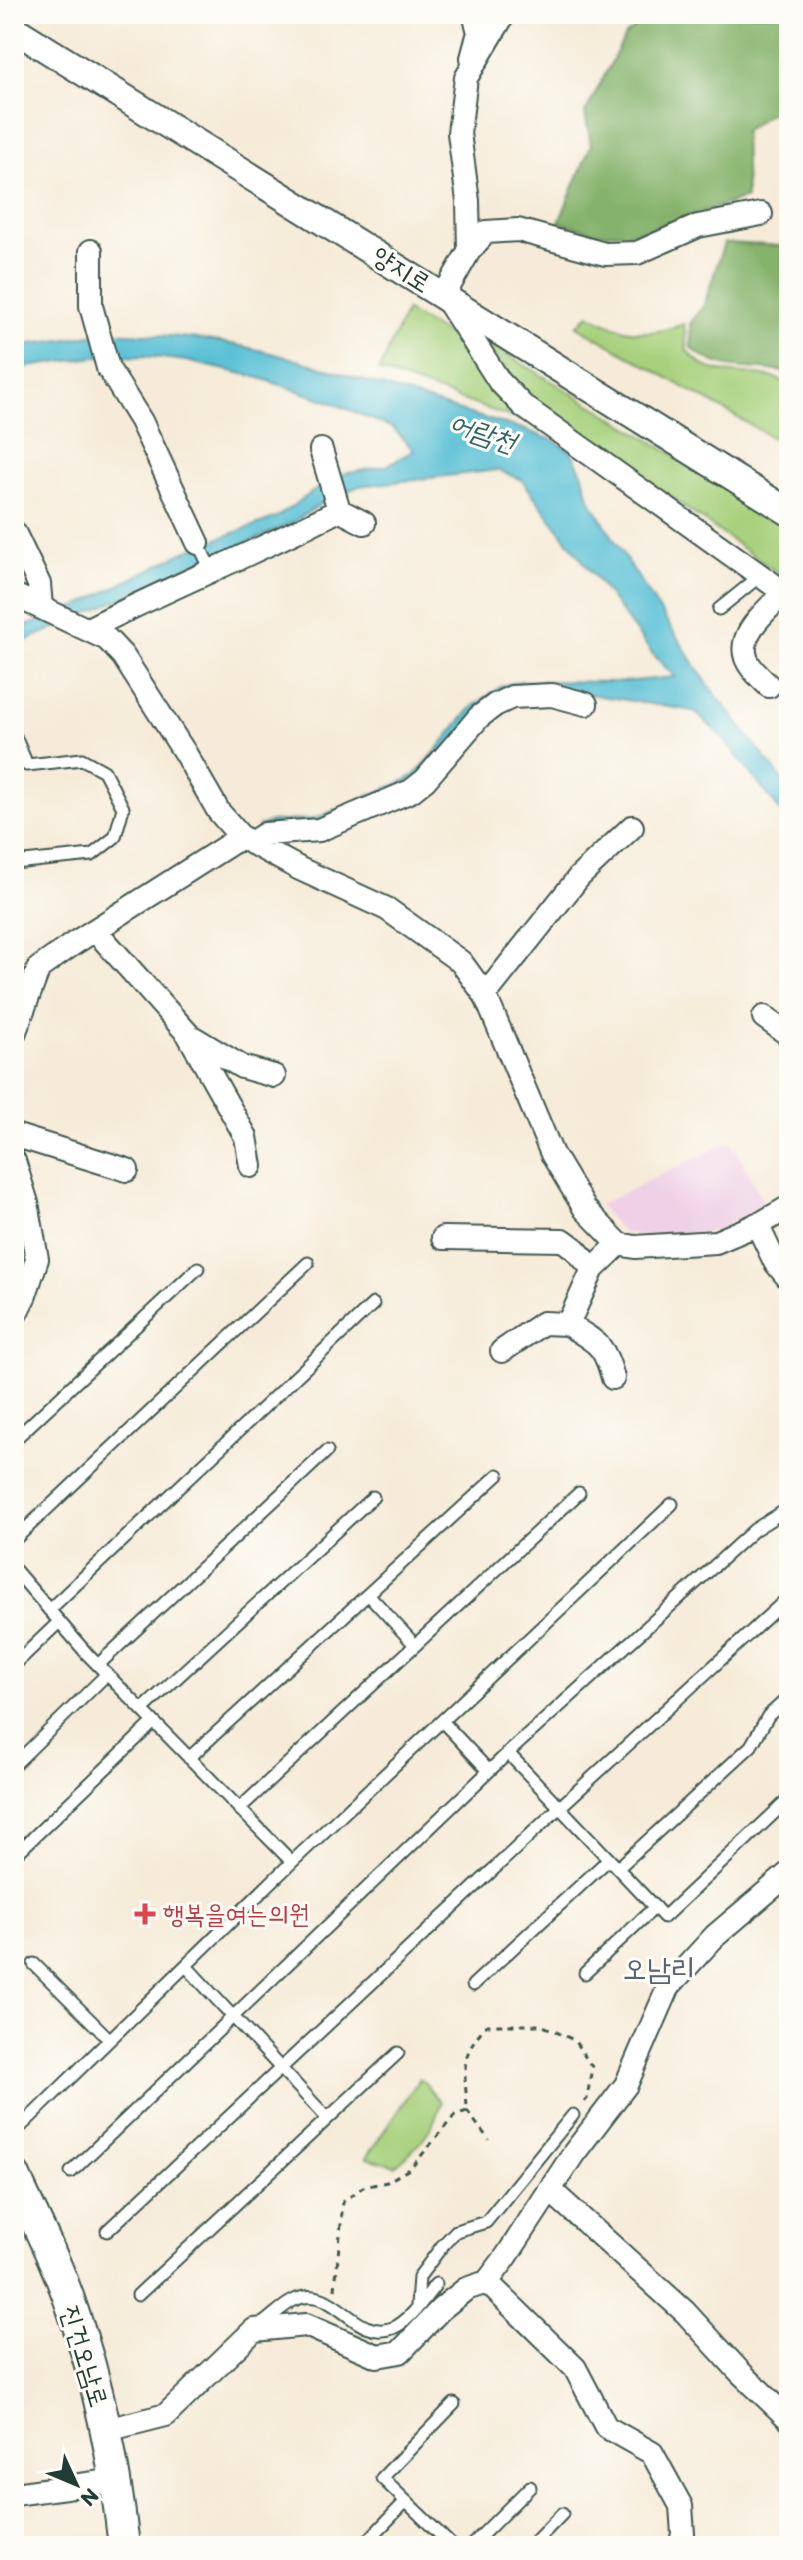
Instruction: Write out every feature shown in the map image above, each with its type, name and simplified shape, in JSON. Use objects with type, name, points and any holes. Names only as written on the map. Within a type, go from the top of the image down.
[{"type":"main road","name":"진건오남로","points":[[14,2174],[73,2310],[107,2430],[117,2480],[124,2546]]},
{"type":"street","points":[[469,251],[468,201],[459,133],[466,78],[479,32],[474,14]]},
{"type":"street","points":[[466,78],[504,14]]},
{"type":"street","name":"양지로","points":[[14,29],[789,512]]},
{"type":"street","points":[[761,214],[698,226],[637,253],[605,254],[518,230],[486,232],[469,251],[444,295],[499,381],[523,406],[787,595],[747,635],[743,652],[750,666],[769,686]]},
{"type":"street","points":[[91,251],[91,306],[108,368],[141,421],[198,543]]},
{"type":"street","points":[[321,450],[339,510],[364,523]]},
{"type":"street","points":[[88,629],[211,570],[272,545],[339,510]]},
{"type":"street","points":[[14,532],[39,584],[45,609]]},
{"type":"street","points":[[14,595],[107,639],[123,656],[219,812],[246,840],[387,909],[461,962],[485,995],[552,1154],[585,1209],[619,1244],[635,1247],[716,1242],[789,1207]]},
{"type":"street","points":[[14,1034],[39,968],[95,930],[246,840],[265,834],[319,830],[411,791],[425,780],[479,717],[512,697],[552,695],[586,704]]},
{"type":"street","points":[[485,995],[579,877],[632,827]]},
{"type":"street","points":[[95,930],[188,1034],[246,1137],[251,1166]]},
{"type":"street","points":[[764,1017],[789,1035]]},
{"type":"street","points":[[188,1034],[242,1067],[274,1076]]},
{"type":"street","points":[[14,1135],[127,1170]]},
{"type":"street","points":[[14,1161],[27,1203],[37,1259],[14,1317]]},
{"type":"street","points":[[757,1224],[775,1262],[789,1279]]},
{"type":"street","points":[[443,1238],[563,1240],[593,1269]]},
{"type":"street","points":[[567,1324],[593,1269],[619,1244]]},
{"type":"street","points":[[502,1351],[543,1323],[567,1324],[594,1341],[607,1354],[613,1378]]},
{"type":"street","points":[[107,2430],[166,2415],[254,2330],[306,2325],[377,2356],[400,2352],[441,2309],[466,2289],[487,2282],[574,2153],[626,2085],[669,1986],[715,1936],[789,1873]]},
{"type":"street","points":[[550,2190],[685,2312],[789,2419]]},
{"type":"street","points":[[487,2282],[575,2368],[606,2427],[652,2453],[681,2506],[683,2534],[680,2546]]},
{"type":"street","points":[[14,2494],[117,2480]]},
{"type":"lane","points":[[198,543],[211,570]]},
{"type":"lane","points":[[719,609],[760,576]]},
{"type":"lane","points":[[14,734],[27,765],[82,759],[104,771],[123,808],[115,837],[92,855],[14,863]]},
{"type":"lane","points":[[14,1540],[308,1263]]},
{"type":"lane","points":[[14,1440],[198,1268]]},
{"type":"lane","points":[[49,1610],[373,1304]]},
{"type":"lane","points":[[98,1665],[327,1451]]},
{"type":"lane","points":[[189,1758],[498,1475]]},
{"type":"lane","points":[[239,1809],[579,1493]]},
{"type":"lane","points":[[142,1710],[373,1497]]},
{"type":"lane","points":[[14,2133],[292,1862],[672,1504]]},
{"type":"lane","points":[[71,2172],[508,1753],[754,1530],[789,1508]]},
{"type":"lane","points":[[14,1569],[98,1665],[292,1862]]},
{"type":"lane","points":[[368,1594],[415,1645]]},
{"type":"lane","points":[[107,2231],[789,1597]]},
{"type":"lane","points":[[14,1665],[59,1622]]},
{"type":"lane","points":[[14,1765],[107,1674]]},
{"type":"lane","points":[[473,1985],[751,1746],[768,1716],[789,1697]]},
{"type":"lane","points":[[442,1721],[489,1771]]},
{"type":"lane","points":[[14,1856],[154,1722]]},
{"type":"lane","points":[[508,1753],[664,1917],[789,1799]]},
{"type":"lane","points":[[585,1973],[655,1907]]},
{"type":"lane","points":[[34,1964],[109,2039]]},
{"type":"lane","points":[[186,1966],[327,2118]]},
{"type":"lane","points":[[138,2295],[398,2053]]},
{"type":"lane","points":[[417,2306],[419,2277],[442,2246],[456,2231],[486,2222],[573,2115]]},
{"type":"lane","points":[[254,2330],[297,2298],[315,2297],[334,2304],[344,2315],[362,2325],[380,2330],[394,2327],[436,2284]]},
{"type":"lane","points":[[452,2546],[382,2478],[454,2404]]},
{"type":"lane","points":[[471,2546],[530,2487]]},
{"type":"lane","points":[[363,2546],[406,2501]]},
{"type":"lane","points":[[531,2546],[562,2514]]},
{"type":"path","points":[[489,2140],[467,2111],[463,2062],[474,2038],[487,2025],[541,2025],[574,2040],[592,2067],[587,2099],[573,2115]]},
{"type":"path","points":[[334,2304],[343,2202],[363,2187],[387,2182],[411,2168],[455,2115],[467,2111]]},
{"type":"shaded area","points":[[731,1141],[765,1205],[724,1228],[690,1234],[644,1236],[623,1233],[599,1205]]},
{"type":"green space","points":[[652,14],[789,14],[789,100],[744,131],[746,198],[638,232],[598,233],[559,222],[591,145],[585,113],[625,36]]},
{"type":"green space","points":[[724,243],[789,246],[789,373],[716,363],[691,348],[690,324],[704,305]]},
{"type":"green space","points":[[406,311],[455,339],[519,420],[379,371]]},
{"type":"green space","points":[[589,314],[613,326],[635,332],[658,331],[684,324],[687,351],[704,366],[772,377],[789,385],[789,447],[577,326]]},
{"type":"green space","points":[[484,341],[789,526],[789,581],[522,392]]},
{"type":"green space","points":[[420,2078],[441,2102],[429,2130],[395,2166],[366,2158]]},
{"type":"water","name":"어람천","points":[[113,332],[206,340],[272,353],[520,428],[571,451],[583,475],[589,498],[628,562],[709,686],[789,788],[789,822],[722,737],[694,711],[576,692],[523,689],[424,773],[334,822],[258,827],[271,822],[314,819],[414,775],[472,707],[502,686],[521,681],[622,682],[675,677],[652,653],[522,480],[498,470],[359,486],[322,503],[292,523],[14,646],[14,631],[18,629],[78,606],[188,550],[277,517],[344,474],[386,466],[414,450],[393,428],[328,401],[257,377],[186,361],[145,356],[94,357],[14,369],[14,345]]},
{"type":"place","name":"행복을여는의원","points":[[145,1914]]},
{"type":"district","name":"오남리","points":[[659,1969]]}]
